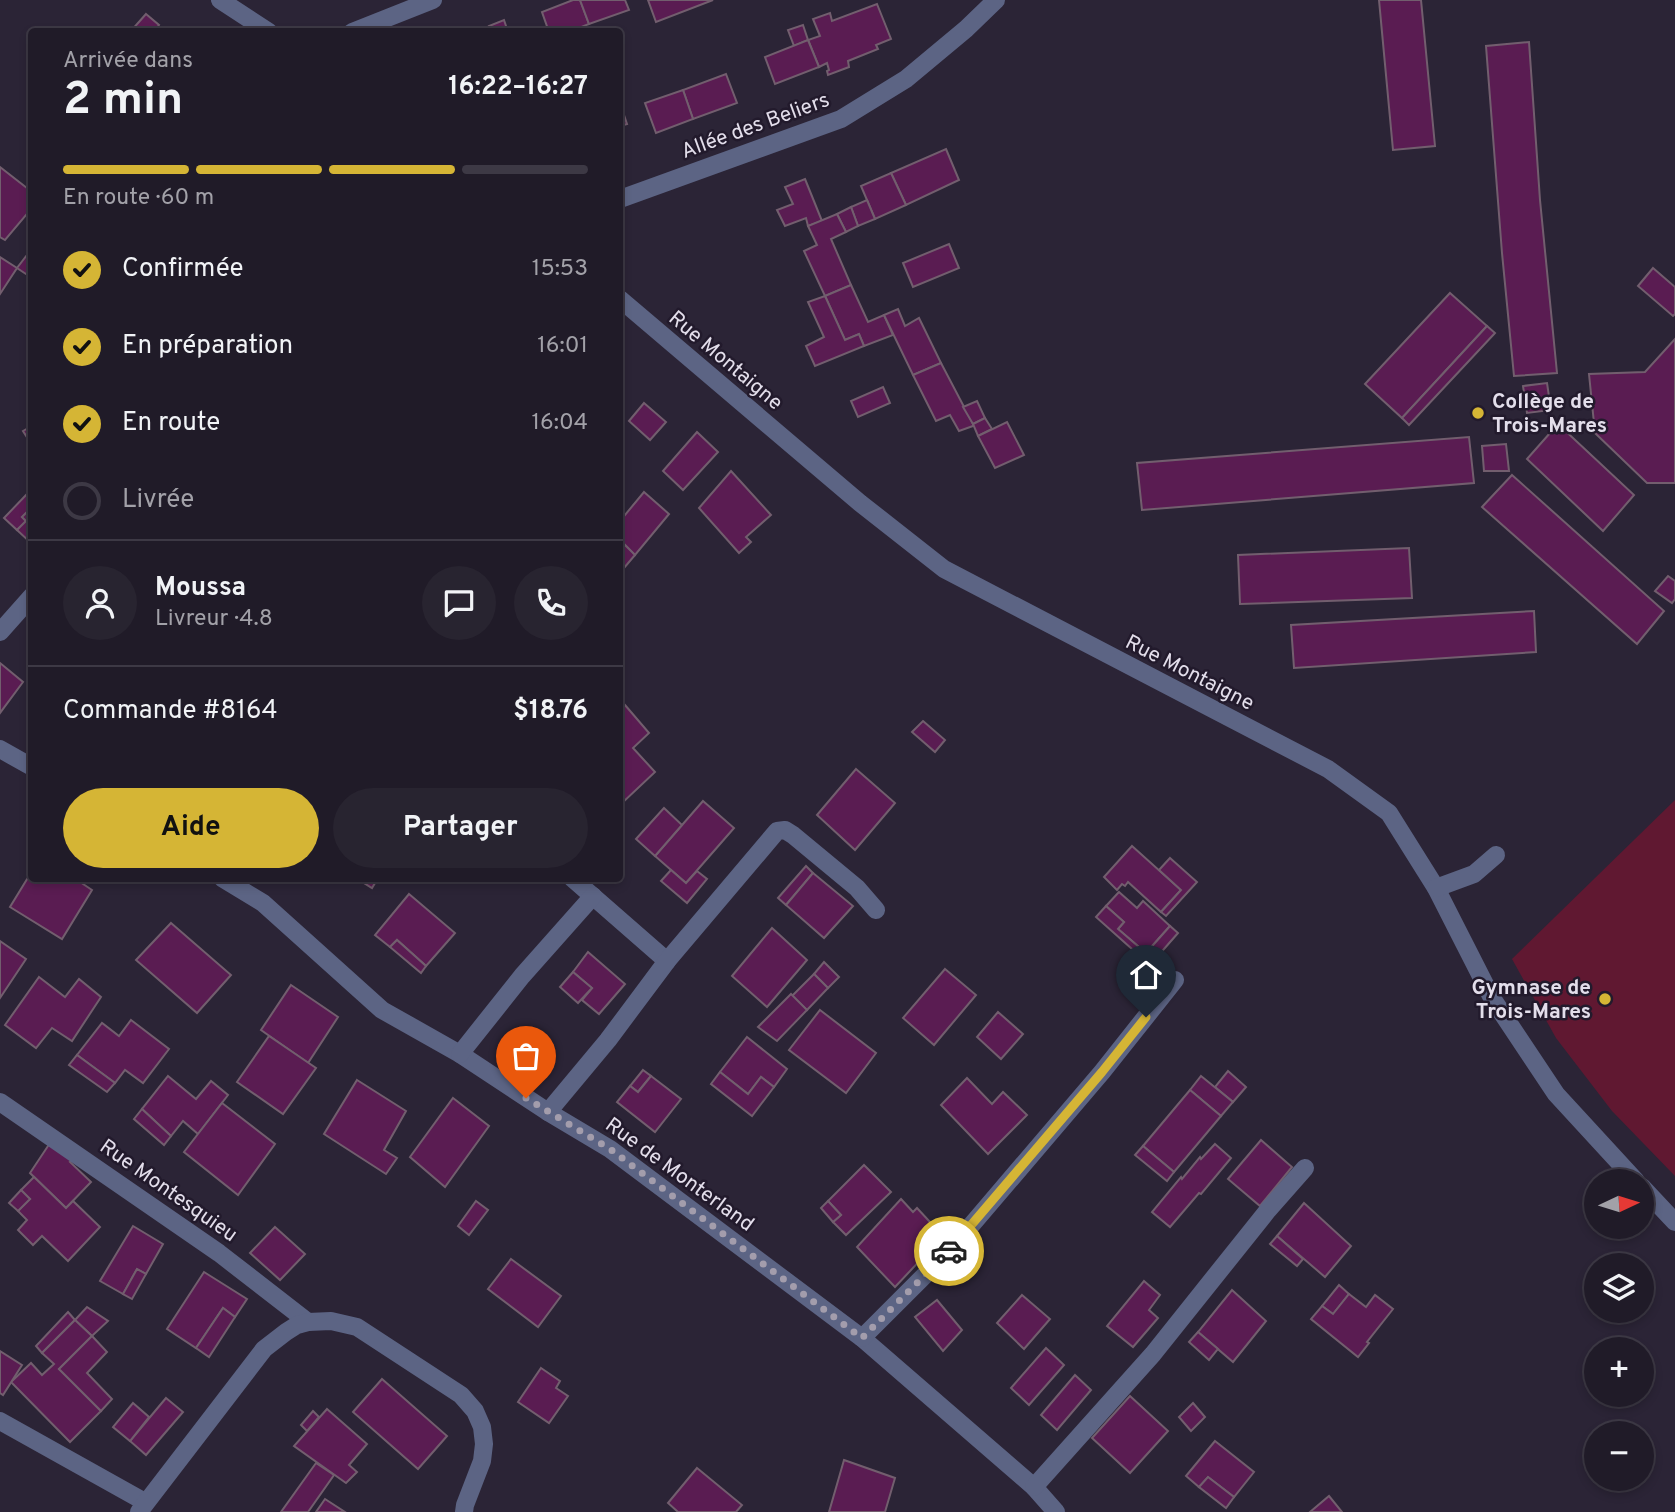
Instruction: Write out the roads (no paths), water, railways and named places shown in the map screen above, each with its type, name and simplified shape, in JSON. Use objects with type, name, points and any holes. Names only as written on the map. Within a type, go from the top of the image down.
[{"type":"street","points":[[220,0],[263,28]]},
{"type":"street","points":[[362,28],[433,0]]},
{"type":"street","name":"Allée des Beliers","points":[[623,198],[841,119],[906,79],[967,29],[996,0]]},
{"type":"street","name":"Rue Montaigne","points":[[623,302],[860,503],[944,569],[1328,769],[1389,813],[1437,888],[1492,998],[1556,1094],[1625,1169]]},
{"type":"street","points":[[0,632],[28,600]]},
{"type":"street","points":[[0,749],[28,765]]},
{"type":"street","points":[[548,1112],[608,1040],[667,961],[777,831],[785,830],[793,835],[857,888],[876,910]]},
{"type":"street","points":[[1437,888],[1474,874],[1496,855]]},
{"type":"street","name":"Rue de Monterland","points":[[229,882],[263,903],[382,1010],[460,1054],[610,1149],[862,1338],[1034,1487],[1056,1512]]},
{"type":"street","points":[[577,882],[667,961]]},
{"type":"street","points":[[460,1054],[522,976],[593,896]]},
{"type":"street","points":[[862,1338],[951,1249],[1102,1072],[1175,981]]},
{"type":"street","name":"Rue Montesquieu","points":[[0,1102],[219,1253],[308,1322]]},
{"type":"street","points":[[1034,1487],[1153,1354],[1305,1168]]},
{"type":"street","points":[[1654,1200],[1675,1223]]},
{"type":"street","points":[[0,1421],[142,1507],[264,1349],[297,1325],[331,1321],[357,1327],[461,1395],[475,1411],[482,1427],[484,1444],[482,1461],[464,1512]]},
{"type":"place","name":"Collège de Trois-Mares","points":[[1478,413]]},
{"type":"place","name":"Gymnase de Trois-Mares","points":[[1605,999]]}]
